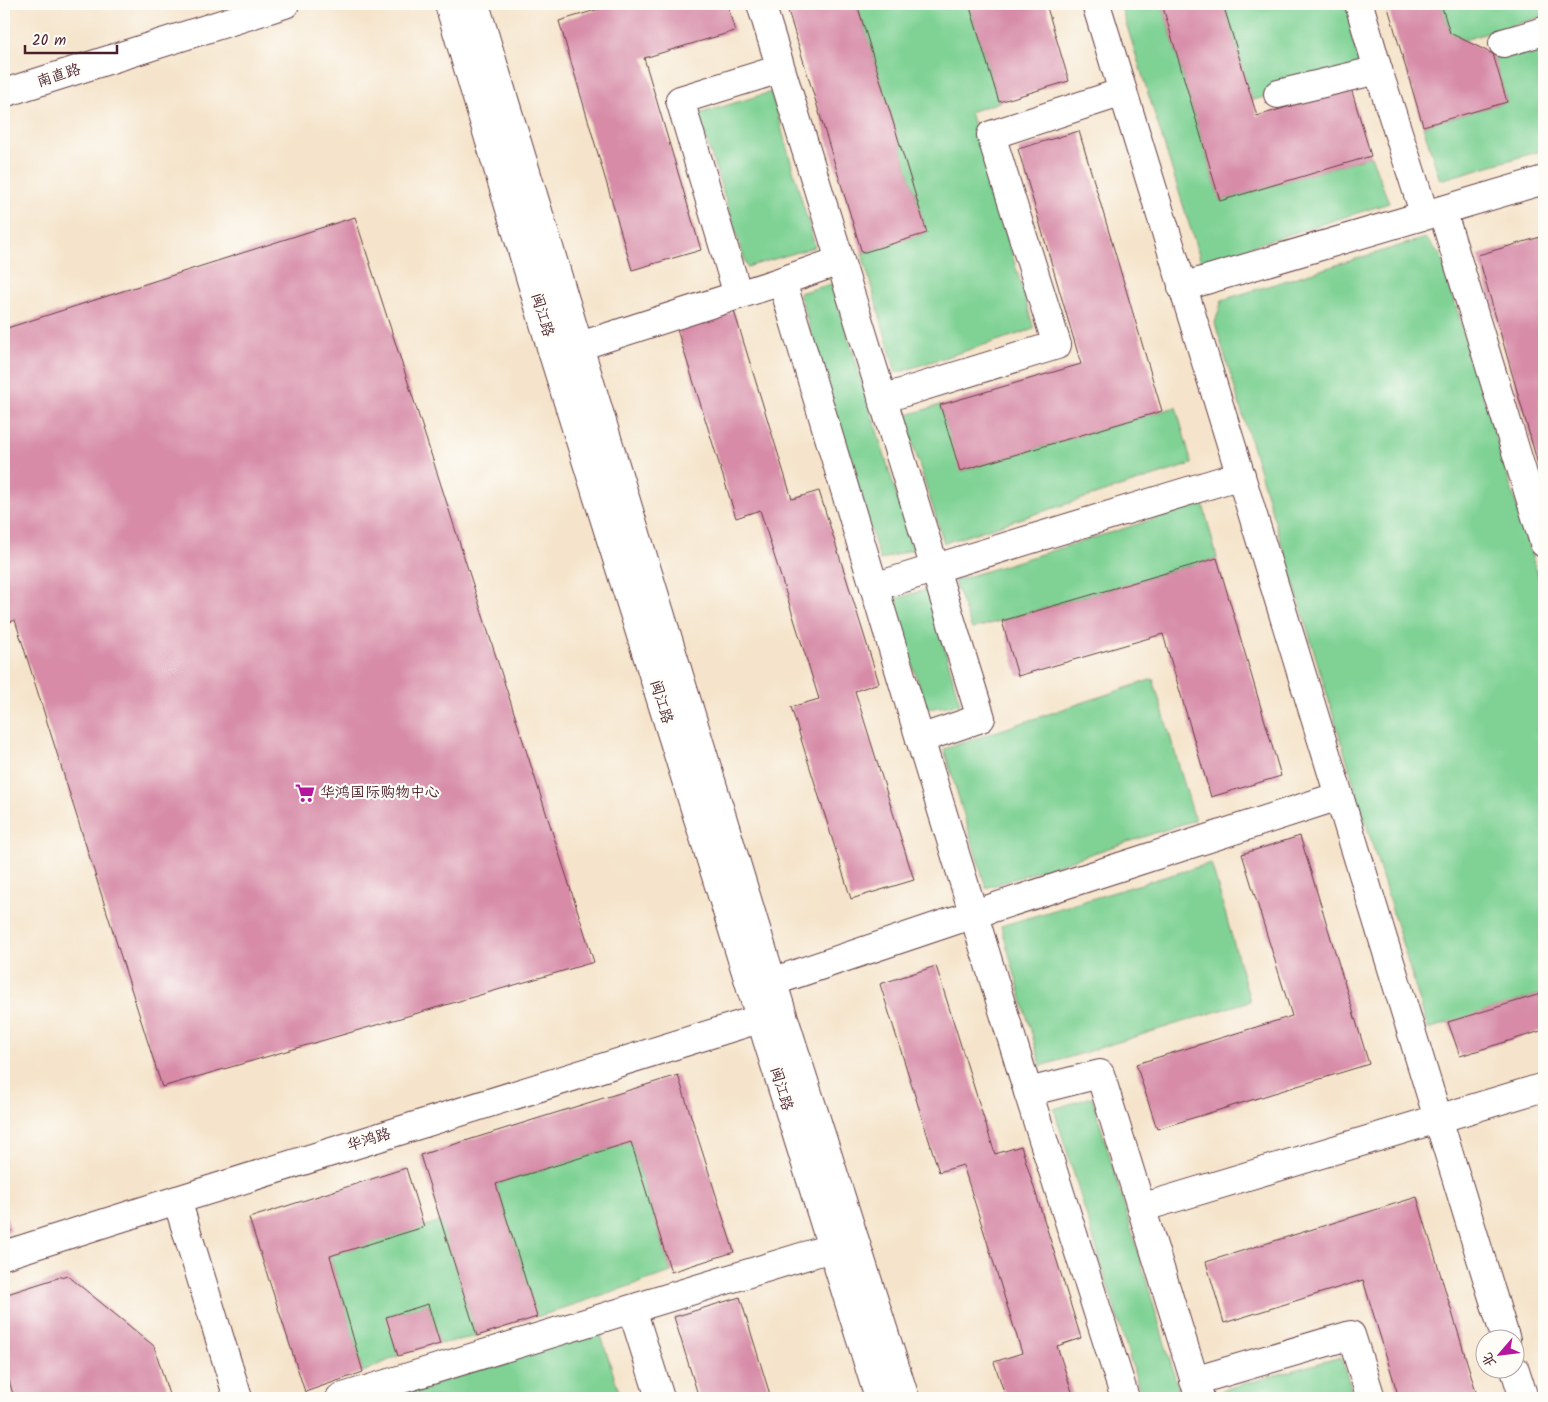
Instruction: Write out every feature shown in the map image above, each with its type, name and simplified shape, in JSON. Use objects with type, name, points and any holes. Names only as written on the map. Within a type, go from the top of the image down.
[{"type":"main road","name":"南直路","points":[[4,93],[285,4]]},
{"type":"main road","name":"闽江路","points":[[449,4],[566,350],[761,985],[905,1398]]},
{"type":"main road","name":"闽江路","points":[[475,4],[566,350]]},
{"type":"main road","points":[[761,4],[981,718],[920,739]]},
{"type":"main road","points":[[1096,4],[1503,1330]]},
{"type":"main road","points":[[1359,4],[1378,70],[1433,213],[1544,543]]},
{"type":"main road","points":[[1502,43],[1544,32]]},
{"type":"main road","points":[[738,295],[680,100],[780,69]]},
{"type":"main road","points":[[1278,94],[1378,70]]},
{"type":"main road","points":[[882,399],[1056,345],[991,135],[1123,92]]},
{"type":"main road","points":[[1182,287],[1544,180]]},
{"type":"main road","points":[[566,350],[839,261]]},
{"type":"main road","points":[[782,281],[1028,1092],[1125,1398]]},
{"type":"main road","points":[[874,587],[1241,475]]},
{"type":"main road","points":[[761,985],[1339,796]]},
{"type":"main road","name":"闽江路","points":[[761,985],[759,1018],[879,1398]]},
{"type":"main road","name":"华鸿路","points":[[4,1255],[759,1018]]},
{"type":"main road","points":[[1028,1092],[1100,1074],[1197,1390],[1351,1335],[1371,1398]]},
{"type":"main road","points":[[1141,1208],[1544,1087]]},
{"type":"main road","points":[[176,1200],[238,1398]]},
{"type":"main road","points":[[340,1398],[831,1248]]},
{"type":"main road","points":[[632,1309],[660,1398]]},
{"type":"main road","points":[[1518,1380],[1524,1398]]},
{"type":"green space","points":[[857,4],[969,4],[999,102],[970,112],[1034,329],[896,373],[862,253],[927,233]]},
{"type":"green space","points":[[1120,4],[1162,4],[1220,201],[1371,156],[1389,203],[1201,262]]},
{"type":"green space","points":[[1223,4],[1359,4],[1378,70],[1252,100]]},
{"type":"green space","points":[[1441,4],[1544,4],[1544,16],[1464,40],[1450,33]]},
{"type":"green space","points":[[1544,40],[1544,150],[1440,180],[1423,126],[1507,102],[1493,54]]},
{"type":"green space","points":[[771,92],[815,247],[747,267],[698,114]]},
{"type":"green space","points":[[1425,238],[1440,254],[1544,596],[1544,993],[1428,1029],[1215,323],[1222,300]]},
{"type":"green space","points":[[832,284],[913,549],[880,560],[799,293]]},
{"type":"green space","points":[[940,405],[961,471],[1176,407],[1192,464],[944,543],[904,416]]},
{"type":"green space","points":[[1203,504],[1217,558],[972,629],[954,581]]},
{"type":"green space","points":[[928,589],[960,704],[927,709],[891,600]]},
{"type":"green space","points":[[1153,679],[1195,820],[986,888],[944,749]]},
{"type":"green space","points":[[1211,863],[1250,1001],[1041,1066],[1001,926]]},
{"type":"green space","points":[[1092,1097],[1181,1398],[1142,1398],[1054,1109]]},
{"type":"green space","points":[[631,1142],[671,1272],[537,1317],[496,1184]]},
{"type":"green space","points":[[441,1221],[477,1336],[440,1344],[428,1304],[387,1316],[398,1356],[363,1372],[330,1256]]},
{"type":"green space","points":[[596,1320],[621,1398],[372,1398]]},
{"type":"green space","points":[[1341,1357],[1354,1398],[1225,1398],[1222,1390]]},
{"type":"building","points":[[616,4],[727,4],[735,31],[644,58],[701,250],[632,270],[559,21]]},
{"type":"building","points":[[786,4],[857,4],[927,233],[862,253]]},
{"type":"building","points":[[969,4],[1046,4],[1069,81],[999,102]]},
{"type":"building","points":[[1162,4],[1223,4],[1257,116],[1351,88],[1371,156],[1220,201]]},
{"type":"building","points":[[1387,4],[1441,4],[1450,33],[1493,54],[1507,102],[1423,126]]},
{"type":"building","points":[[1079,131],[1162,411],[960,471],[940,405],[1081,364],[1018,149]]},
{"type":"building","name":"华鸿国际购物中心","points":[[355,217],[594,962],[162,1087],[15,620],[4,625],[4,329]]},
{"type":"building","points":[[1544,236],[1544,485],[1478,255]]},
{"type":"building","points":[[734,311],[792,499],[819,491],[879,683],[855,691],[914,880],[851,899],[791,707],[819,699],[760,510],[736,518],[677,329]]},
{"type":"building","points":[[1217,558],[1281,776],[1211,797],[1163,634],[1018,676],[1002,621]]},
{"type":"building","points":[[1300,836],[1369,1064],[1157,1129],[1136,1064],[1292,1016],[1242,854]]},
{"type":"building","points":[[936,966],[995,1154],[1021,1146],[1081,1338],[1057,1346],[1074,1398],[1006,1398],[994,1362],[1022,1353],[963,1165],[939,1172],[880,984]]},
{"type":"building","points":[[1544,993],[1544,1030],[1460,1056],[1448,1022]]},
{"type":"building","points":[[678,1075],[734,1252],[671,1272],[631,1142],[496,1184],[537,1317],[477,1336],[420,1155]]},
{"type":"building","points":[[406,1168],[424,1227],[330,1256],[363,1372],[305,1392],[249,1218]]},
{"type":"building","points":[[1417,1197],[1478,1398],[1399,1398],[1363,1280],[1224,1323],[1206,1262]]},
{"type":"building","points":[[4,1209],[11,1231],[4,1233]]},
{"type":"building","points":[[67,1275],[154,1346],[170,1398],[14,1398],[4,1363],[4,1295]]},
{"type":"building","points":[[740,1297],[771,1398],[699,1398],[674,1317]]},
{"type":"building","points":[[428,1304],[440,1344],[398,1356],[386,1317]]},
{"type":"place","name":"华鸿国际购物中心","points":[[305,793]]}]
